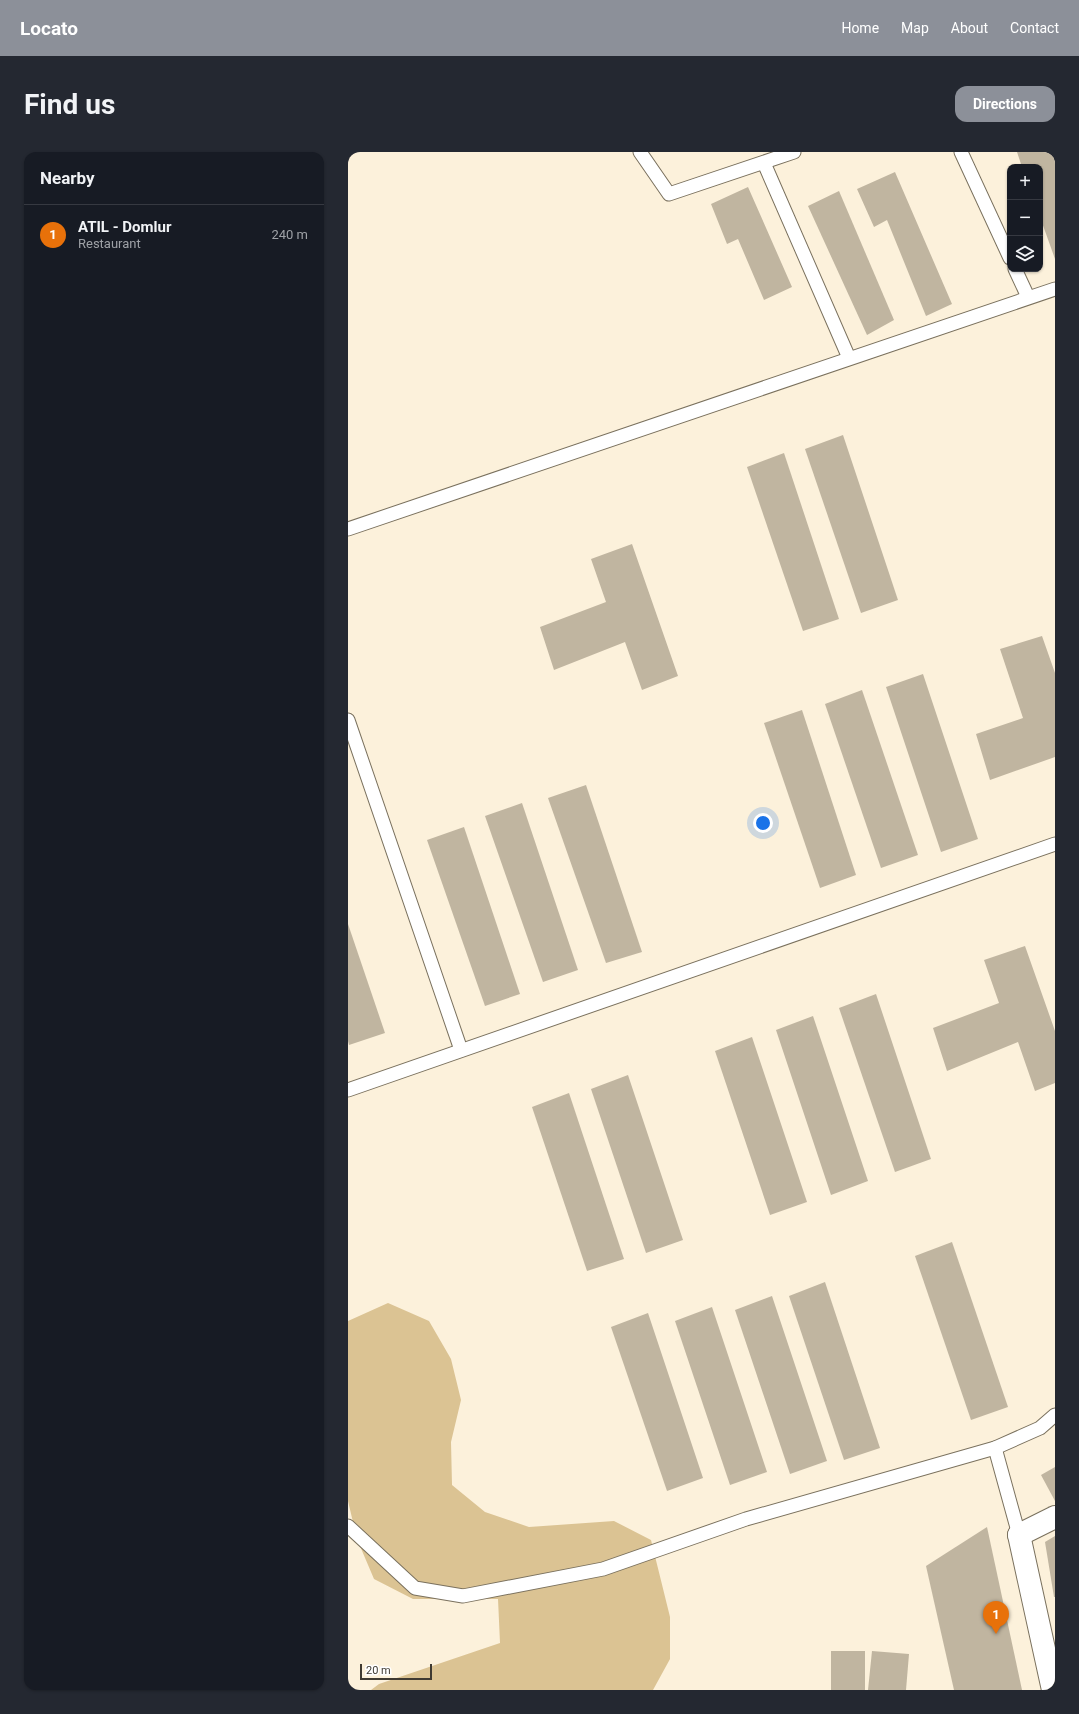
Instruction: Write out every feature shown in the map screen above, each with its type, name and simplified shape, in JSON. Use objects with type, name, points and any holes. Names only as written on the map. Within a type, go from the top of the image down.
[{"type":"street","points":[[1053,1690],[1019,1535],[1055,1517]]},
{"type":"lane","points":[[640,152],[669,194],[794,152]]},
{"type":"lane","points":[[961,152],[1007,252]]},
{"type":"lane","points":[[764,163],[849,358]]},
{"type":"lane","points":[[1016,272],[1028,297]]},
{"type":"lane","points":[[348,529],[1055,289]]},
{"type":"lane","points":[[348,720],[461,1050]]},
{"type":"lane","points":[[348,1090],[1055,844]]},
{"type":"lane","points":[[348,1526],[415,1588],[463,1596],[603,1569],[746,1519],[995,1448],[1040,1428],[1055,1414]]},
{"type":"lane","points":[[995,1448],[1019,1535]]},
{"type":"shaded area","points":[[388,1303],[429,1321],[451,1359],[461,1400],[451,1442],[452,1485],[485,1512],[529,1527],[614,1521],[651,1540],[670,1617],[670,1659],[653,1690],[371,1690],[379,1684],[500,1643],[498,1599],[413,1599],[374,1579],[357,1539],[348,1501],[348,1321]]},
{"type":"building","points":[[1017,152],[1055,152],[1055,259],[1043,225],[1043,164],[1021,164]]},
{"type":"building","points":[[895,172],[952,304],[926,316],[887,220],[874,227],[857,189]]},
{"type":"building","points":[[748,187],[792,287],[764,300],[738,239],[727,244],[711,204]]},
{"type":"building","points":[[839,191],[894,320],[867,335],[808,206]]},
{"type":"building","points":[[843,435],[898,600],[861,613],[805,449]]},
{"type":"building","points":[[784,453],[839,619],[803,631],[747,467]]},
{"type":"building","points":[[632,544],[678,676],[642,690],[625,642],[554,670],[540,627],[606,602],[591,559]]},
{"type":"building","points":[[1042,636],[1055,673],[1055,757],[990,780],[976,734],[1023,718],[1000,649]]},
{"type":"building","points":[[923,674],[978,839],[941,852],[886,687]]},
{"type":"building","points":[[862,690],[918,855],[881,868],[825,704]]},
{"type":"building","points":[[802,710],[856,875],[820,888],[764,723]]},
{"type":"building","points":[[586,785],[642,952],[606,963],[548,798]]},
{"type":"building","points":[[522,803],[578,970],[543,982],[485,816]]},
{"type":"building","points":[[464,827],[520,994],[485,1006],[427,840]]},
{"type":"building","points":[[348,924],[385,1033],[349,1045],[348,1041]]},
{"type":"building","points":[[1025,946],[1055,1031],[1055,1083],[1035,1091],[1018,1042],[947,1071],[933,1028],[999,1003],[984,960]]},
{"type":"building","points":[[876,994],[931,1159],[895,1172],[839,1008]]},
{"type":"building","points":[[813,1016],[868,1181],[831,1195],[776,1030]]},
{"type":"building","points":[[752,1037],[807,1202],[770,1215],[715,1051]]},
{"type":"building","points":[[628,1075],[683,1240],[646,1253],[591,1089]]},
{"type":"building","points":[[569,1093],[624,1259],[587,1271],[532,1107]]},
{"type":"building","points":[[952,1242],[1008,1407],[971,1420],[915,1256]]},
{"type":"building","points":[[825,1282],[880,1448],[844,1460],[789,1296]]},
{"type":"building","points":[[772,1296],[827,1461],[790,1474],[735,1310]]},
{"type":"building","points":[[712,1307],[767,1472],[730,1485],[675,1321]]},
{"type":"building","points":[[648,1313],[703,1478],[667,1491],[611,1327]]},
{"type":"building","points":[[1055,1467],[1055,1501],[1041,1475]]},
{"type":"building","points":[[987,1527],[1022,1690],[954,1690],[926,1566]]},
{"type":"building","points":[[1055,1536],[1055,1597],[1054,1597],[1045,1542]]},
{"type":"building","points":[[831,1651],[865,1651],[865,1690],[831,1690]]},
{"type":"building","points":[[872,1651],[909,1654],[906,1690],[868,1690]]},
{"type":"place","name":"ATIL - Domlur","points":[[996,1634]]}]
